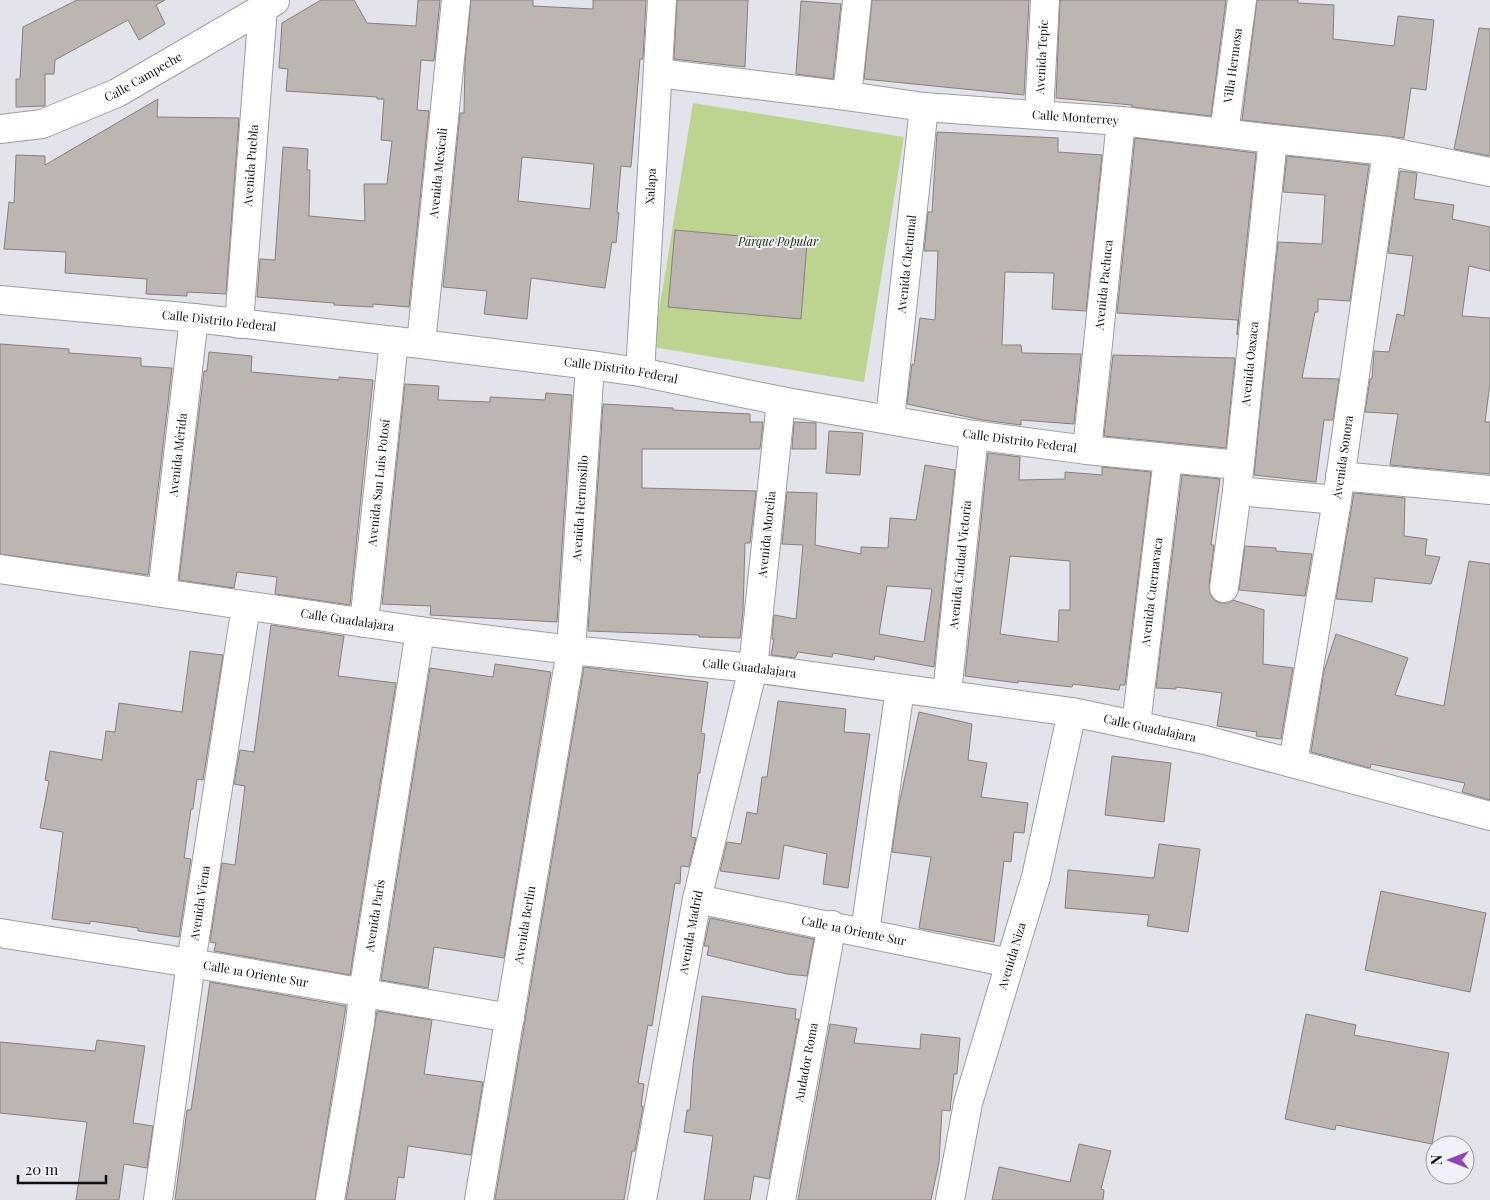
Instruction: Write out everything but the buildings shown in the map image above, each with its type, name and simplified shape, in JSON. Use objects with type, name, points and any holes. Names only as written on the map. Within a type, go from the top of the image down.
[{"type":"street","name":"Avenida Mexicali","points":[[408,343],[456,0]]},
{"type":"street","name":"Xalapa","points":[[640,372],[662,0]]},
{"type":"street","points":[[847,96],[858,0]]},
{"type":"street","name":"Avenida Tepic","points":[[1039,115],[1045,0]]},
{"type":"street","name":"Villa Hermosa","points":[[1224,133],[1242,0]]},
{"type":"street","name":"Calle Campeche","points":[[0,128],[42,124],[117,93],[270,4]]},
{"type":"street","name":"Avenida Puebla","points":[[239,324],[270,4]]},
{"type":"street","name":"Calle Monterrey","points":[[658,73],[924,107],[1121,121],[1387,151],[1490,172]]},
{"type":"street","name":"Avenida Chetumal","points":[[890,420],[924,107]]},
{"type":"street","name":"Avenida Pachuca","points":[[1087,450],[1121,121]]},
{"type":"street","name":"Avenida Oaxaca","points":[[1224,588],[1238,478],[1272,139]]},
{"type":"street","name":"Avenida Sonora","points":[[1293,763],[1339,488],[1387,151]]},
{"type":"street","name":"Calle Distrito Federal","points":[[0,300],[194,318],[640,372],[781,401],[974,435],[1087,450],[1168,458],[1238,478],[1339,488],[1490,490]]},
{"type":"street","name":"Avenida Mérida","points":[[162,593],[194,318]]},
{"type":"street","name":"Avenida San Luis Potosí","points":[[364,623],[408,343]]},
{"type":"street","name":"Avenida Hermosillo","points":[[571,650],[590,365]]},
{"type":"street","name":"Avenida Morelia","points":[[753,668],[781,401]]},
{"type":"street","name":"Avenida Ciudad Victoria","points":[[947,694],[974,435]]},
{"type":"street","name":"Avenida Cuernavaca","points":[[1136,725],[1168,458]]},
{"type":"street","name":"Calle Guadalajara","points":[[0,569],[420,631],[571,650],[753,668],[1072,712],[1136,725],[1293,763],[1490,816]]},
{"type":"street","name":"Avenida Viena","points":[[158,1200],[191,963],[246,606]]},
{"type":"street","name":"Avenida París","points":[[330,1200],[360,1023],[363,993],[420,631]]},
{"type":"street","name":"Avenida Berlín","points":[[479,1200],[571,650]]},
{"type":"street","name":"Avenida Madrid","points":[[642,1200],[698,899],[753,668]]},
{"type":"street","points":[[865,932],[900,689]]},
{"type":"street","name":"Avenida Niza","points":[[950,1200],[968,1103],[1036,877],[1072,712]]},
{"type":"street","name":"Calle 1a Oriente Sur","points":[[698,899],[1010,963]]},
{"type":"street","name":"Andador Roma","points":[[781,1200],[832,925]]},
{"type":"street","name":"Calle 1a Oriente Sur","points":[[0,933],[191,963],[510,1018]]},
{"type":"green space","name":"Parque Popular","points":[[693,103],[904,137],[864,382],[653,347]]}]
